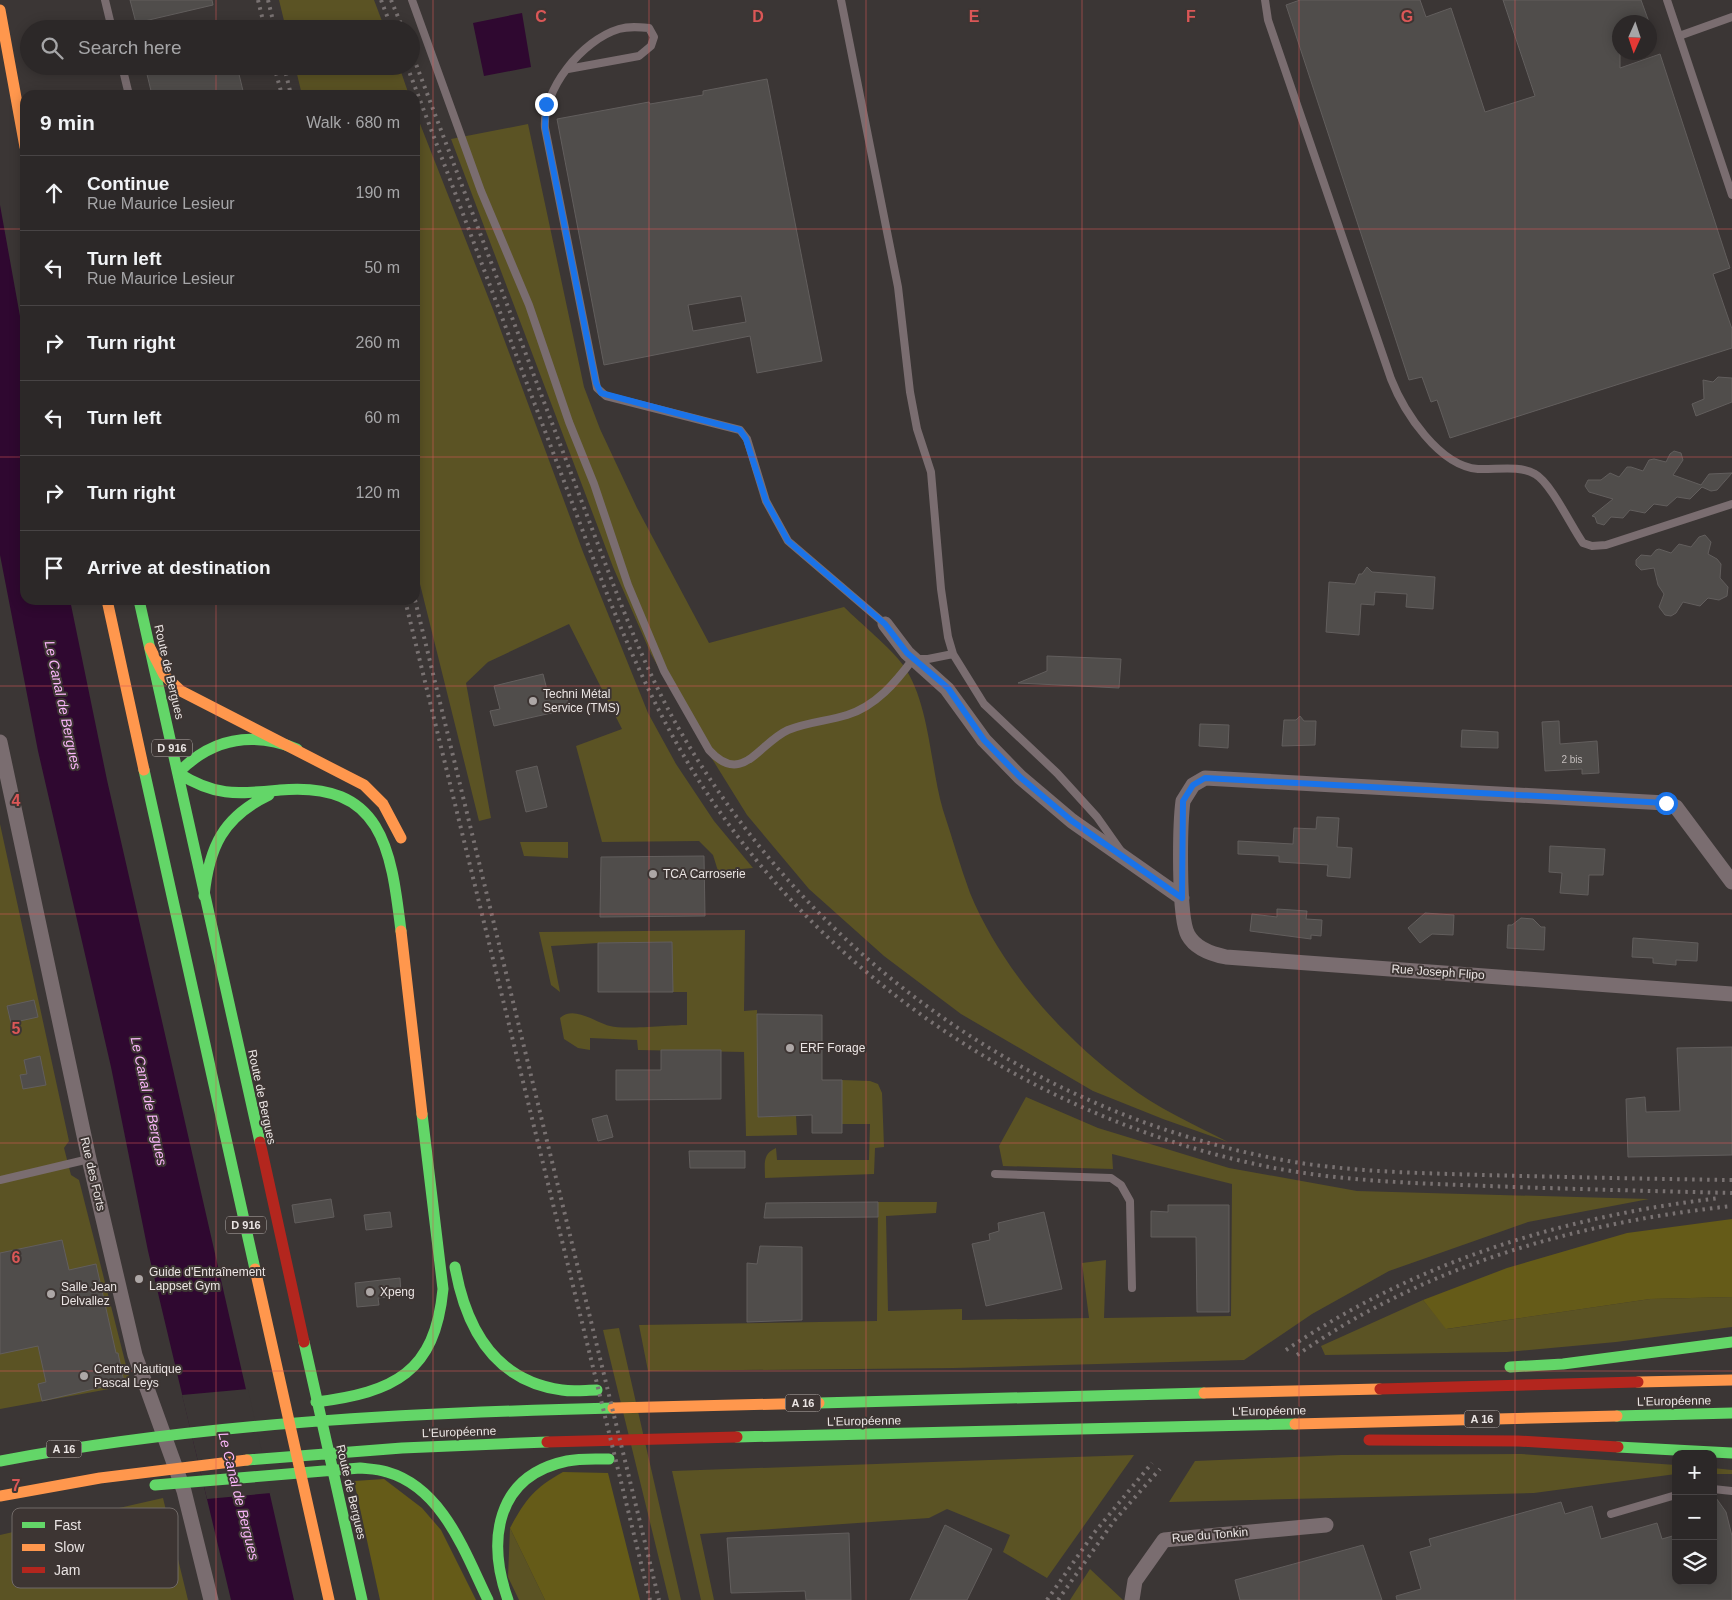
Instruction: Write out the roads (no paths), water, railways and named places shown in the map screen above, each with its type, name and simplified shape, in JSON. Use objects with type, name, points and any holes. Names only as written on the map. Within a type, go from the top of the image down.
[{"type":"main road","points":[[0,10],[20,120]]},
{"type":"main road","name":"D 916","points":[[108,605],[161,851],[329,1600]]},
{"type":"main road","points":[[115,605],[132,657]]},
{"type":"main road","name":"Route de Bergues","points":[[140,605],[362,1600]]},
{"type":"main road","points":[[150,648],[164,675],[181,691],[356,779],[375,793],[391,814],[404,850]]},
{"type":"main road","points":[[169,790],[178,773],[195,756],[233,741],[264,738],[297,749]]},
{"type":"main road","points":[[161,753],[178,773],[195,786],[219,793],[240,795],[284,789],[320,790],[356,805],[379,828],[388,850],[396,890],[442,1281],[441,1317],[436,1333],[423,1356],[404,1375],[381,1390],[342,1400],[271,1406]]},
{"type":"main road","points":[[204,896],[208,864],[218,840],[229,824],[252,802],[284,789]]},
{"type":"main road","points":[[161,851],[160,832],[164,803]]},
{"type":"main road","points":[[454,1260],[458,1289],[464,1310],[487,1349],[521,1377],[542,1386],[564,1390],[611,1390]]},
{"type":"main road","points":[[1496,1368],[1563,1364],[1732,1342]]},
{"type":"main road","points":[[1045,1396],[1278,1379]]},
{"type":"main road","name":"L'Européenne","points":[[0,1461],[127,1440],[347,1418],[570,1408],[1732,1380]]},
{"type":"main road","points":[[785,1392],[918,1400]]},
{"type":"main road","name":"L'Européenne","points":[[0,1496],[134,1472],[248,1458],[356,1450],[577,1441],[1732,1413]]},
{"type":"main road","points":[[145,1419],[173,1416]]},
{"type":"main road","points":[[1045,1430],[1253,1437]]},
{"type":"main road","points":[[785,1448],[922,1433]]},
{"type":"main road","points":[[1354,1440],[1518,1441],[1732,1453]]},
{"type":"main road","points":[[508,1600],[498,1572],[495,1547],[499,1522],[506,1505],[517,1489],[538,1472],[562,1462],[625,1458]]},
{"type":"main road","points":[[42,1487],[141,1486],[196,1483],[360,1468],[386,1469],[406,1478],[429,1497],[446,1517],[488,1600]]},
{"type":"street","points":[[885,624],[913,659],[948,688],[984,740],[1015,772],[1057,809],[1128,862],[1182,898]]},
{"type":"street","name":"Rue des Forts","points":[[0,742],[89,1158],[136,1355],[184,1491],[211,1600]]},
{"type":"street","points":[[1182,898],[1183,801],[1193,785],[1205,778],[1666,803],[1676,807],[1732,882]]},
{"type":"street","name":"Rue Joseph Flipo","points":[[1182,898],[1183,918],[1190,939],[1210,953],[1226,957],[1732,994]]},
{"type":"street","name":"Rue du Tonkin","points":[[1132,1600],[1135,1581],[1164,1540],[1326,1525]]},
{"type":"lane","points":[[105,0],[110,20]]},
{"type":"lane","points":[[412,0],[419,20]]},
{"type":"lane","points":[[842,0],[898,287],[910,392],[917,429],[931,472],[941,589],[948,637],[953,654],[984,704],[1058,773],[1097,818],[1128,862]]},
{"type":"lane","points":[[1265,0],[1268,20],[1391,379],[1406,410],[1424,432],[1454,463],[1477,469],[1523,470],[1535,474],[1545,484],[1579,538],[1583,543],[1592,546],[1606,546],[1732,504]]},
{"type":"lane","points":[[1667,0],[1728,170],[1732,195]]},
{"type":"lane","points":[[1679,36],[1732,17]]},
{"type":"lane","points":[[420,22],[481,191],[529,305],[628,584],[664,671],[709,750],[718,760],[727,764],[737,765],[750,760],[787,731],[807,724],[849,715],[873,702],[898,680],[913,659],[928,660],[953,654]]},
{"type":"lane","points":[[568,69],[639,56],[651,46],[654,37],[650,28],[634,26],[618,30],[600,39],[574,59],[550,95],[544,120],[598,388],[606,396],[740,430],[746,439],[770,511],[788,541],[885,624]]},
{"type":"lane","points":[[124,75],[128,90]]},
{"type":"lane","points":[[0,1180],[89,1158]]},
{"type":"lane","points":[[995,1174],[1111,1178],[1121,1185],[1130,1201],[1132,1288]]},
{"type":"lane","points":[[1717,1489],[1732,1491]]},
{"type":"lane","points":[[1611,1514],[1672,1496]]},
{"type":"water","points":[[522,13],[531,67],[484,76],[473,23]]},
{"type":"water","name":"Le Canal de Bergues","points":[[0,205],[20,316],[20,605],[71,605],[107,780],[294,1600],[231,1600],[148,1251],[111,1067],[38,751],[0,555]]},
{"type":"railway","points":[[258,0],[263,20]]},
{"type":"railway","points":[[268,0],[273,20]]},
{"type":"railway","points":[[381,0],[389,20]]},
{"type":"railway","points":[[391,0],[399,20]]},
{"type":"railway","points":[[276,75],[281,90]]},
{"type":"railway","points":[[286,75],[290,90]]},
{"type":"railway","points":[[410,75],[416,90]]},
{"type":"railway","points":[[420,75],[610,576],[648,668],[675,722],[728,806],[790,882],[859,951],[935,1012],[1017,1064],[1105,1107],[1197,1140],[1294,1162],[1364,1170],[1482,1175],[1732,1180]]},
{"type":"railway","points":[[420,100],[607,595],[643,678],[663,718],[709,796],[759,864],[816,926],[879,982],[947,1032],[1019,1076],[1095,1113],[1174,1142],[1255,1164],[1342,1178],[1400,1182],[1732,1193]]},
{"type":"railway","points":[[406,605],[650,1600]]},
{"type":"railway","points":[[416,605],[659,1600]]},
{"type":"railway","points":[[1286,1350],[1336,1319],[1387,1291],[1494,1247],[1605,1217],[1662,1206],[1720,1198]]},
{"type":"railway","points":[[1297,1355],[1384,1303],[1425,1283],[1510,1251],[1597,1228],[1642,1219],[1732,1206]]},
{"type":"railway","points":[[1047,1600],[1094,1533],[1152,1463]]},
{"type":"railway","points":[[1058,1600],[1114,1521],[1160,1469]]},
{"type":"place","name":"Techni Métal Service (TMS)","points":[[533,701]]},
{"type":"place","name":"TCA Carroserie","points":[[653,874]]},
{"type":"place","name":"ERF Forage","points":[[790,1048]]},
{"type":"place","name":"Guide d'Entraînement Lappset Gym","points":[[139,1279]]},
{"type":"place","name":"Xpeng","points":[[370,1292]]},
{"type":"place","name":"Salle Jean Delvallez","points":[[51,1294]]},
{"type":"place","name":"Centre Nautique Pascal Leys","points":[[84,1376]]}]
